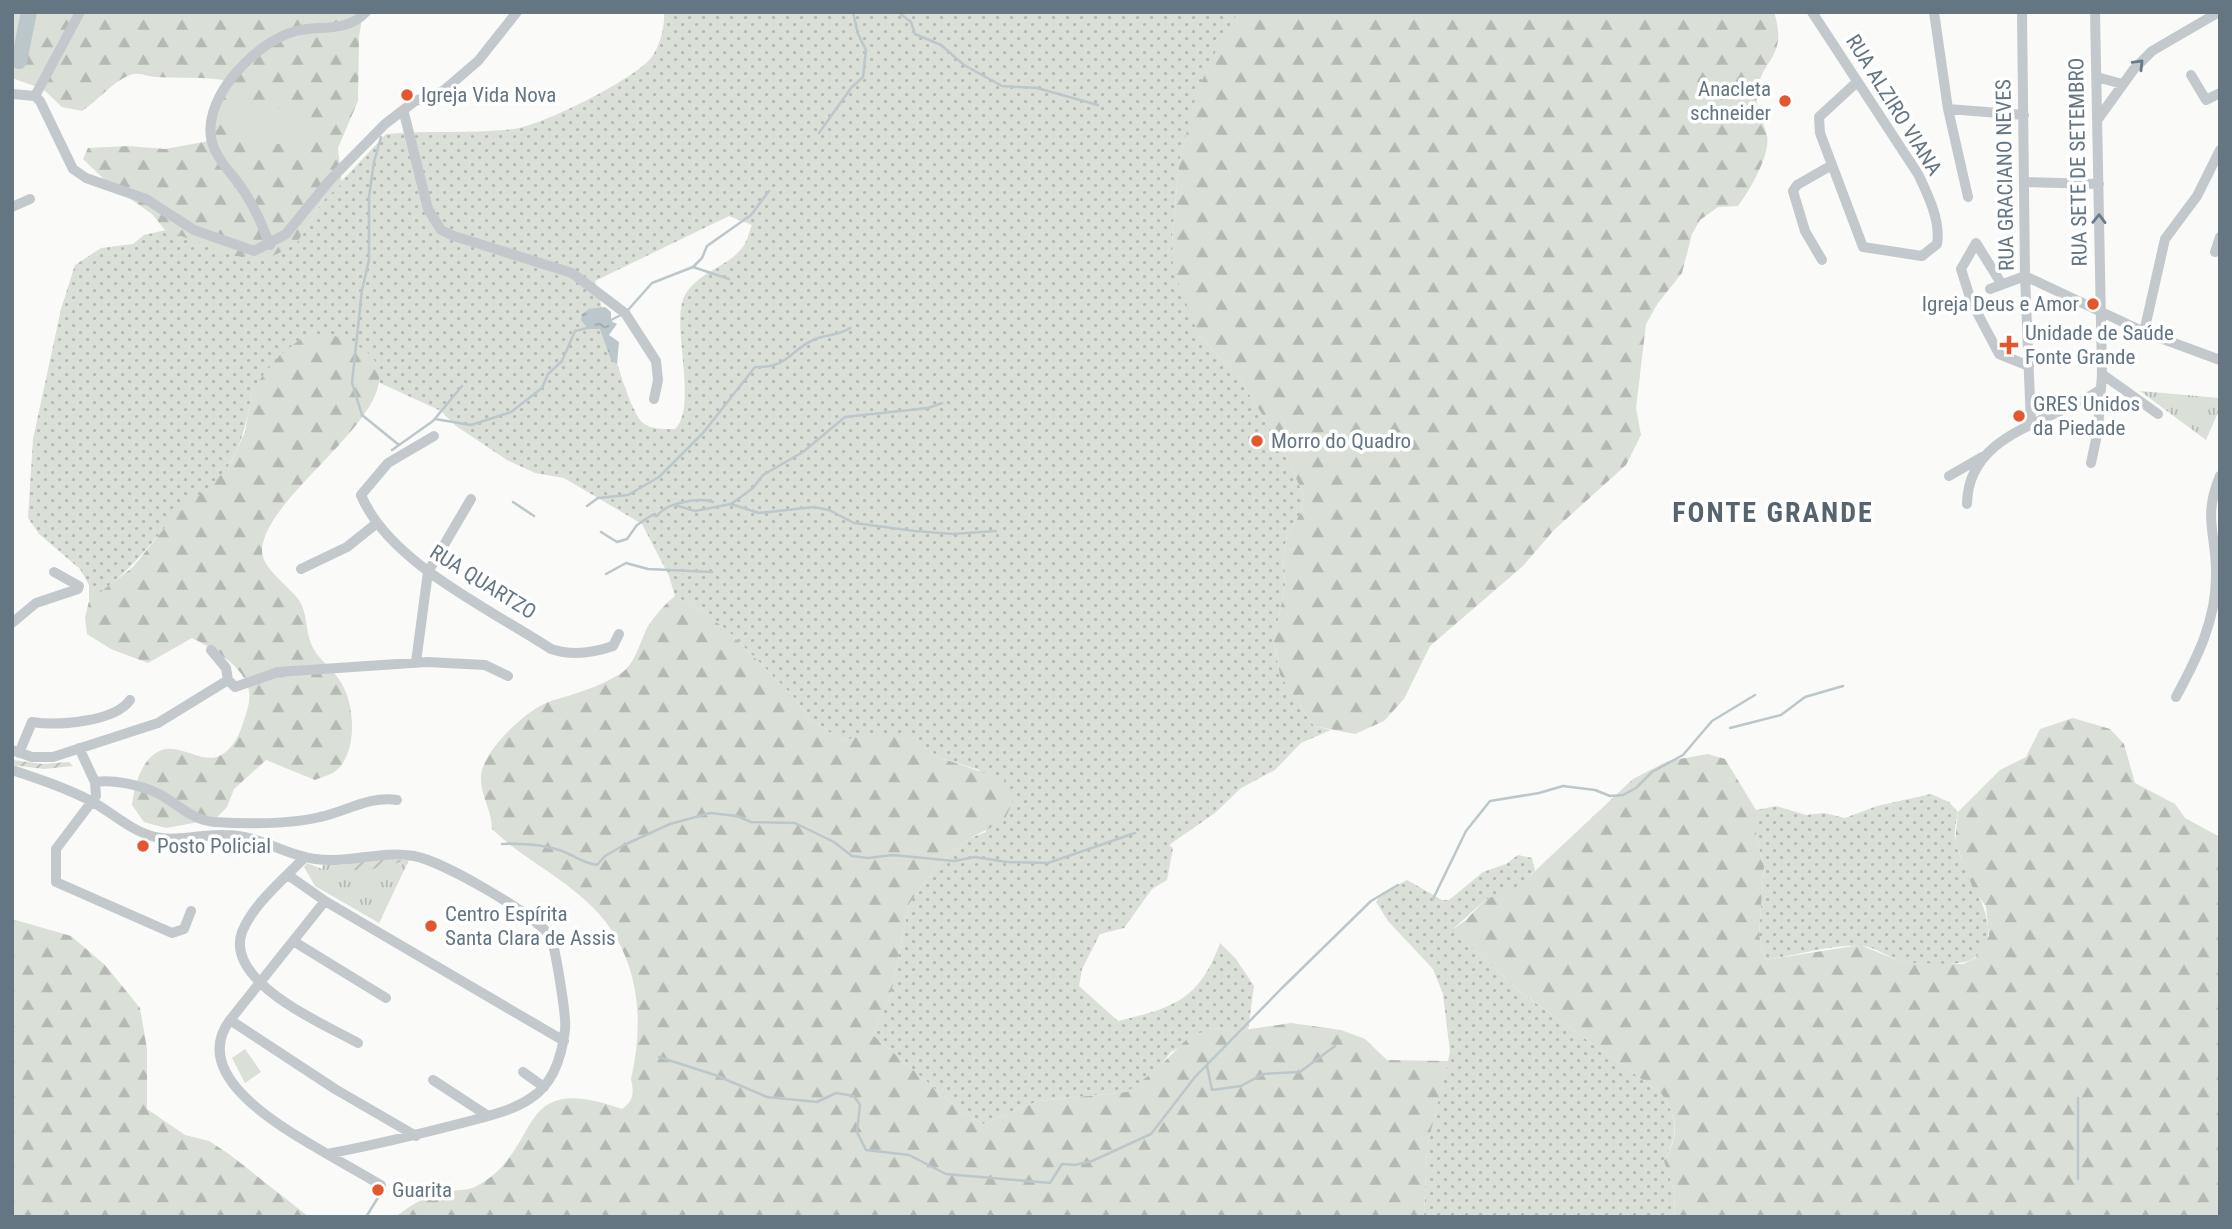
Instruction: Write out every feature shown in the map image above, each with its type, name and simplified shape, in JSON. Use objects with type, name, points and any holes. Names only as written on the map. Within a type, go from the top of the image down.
[{"type":"street","points":[[35,96],[80,12]]},
{"type":"street","points":[[270,245],[256,212],[212,145],[216,104],[231,79],[256,52],[289,33],[309,28],[349,26],[366,12]]},
{"type":"street","points":[[12,94],[35,96],[48,111],[73,169],[86,178],[146,200],[194,230],[227,244],[254,251],[270,245],[286,234],[330,180],[385,124],[404,113],[415,101],[443,91],[478,61],[517,12]]},
{"type":"street","name":"RUA ALZIRO VIANA","points":[[1812,12],[1926,192],[1939,234],[1937,244],[1922,256],[1911,257],[1863,247],[1832,165]]},
{"type":"street","points":[[1934,12],[1948,109],[1968,197]]},
{"type":"street","name":"RUA GRACIANO NEVES","points":[[2022,12],[2025,276],[2031,425]]},
{"type":"street","name":"RUA SETE DE SETEMBRO","points":[[2091,463],[2098,430],[2102,374],[2098,312],[2099,184],[2095,12]]},
{"type":"street","points":[[2098,119],[2122,84],[2152,51],[2216,14],[2220,26]]},
{"type":"street","points":[[2191,75],[2206,100],[2220,93]]},
{"type":"street","points":[[2097,76],[2122,84]]},
{"type":"street","points":[[1822,260],[1805,231],[1793,191],[1797,185],[1832,165],[1820,134],[1819,117],[1857,82]]},
{"type":"street","points":[[1948,109],[2024,115]]},
{"type":"street","points":[[404,113],[428,209],[441,230],[572,273],[625,313],[656,361],[658,380],[654,399]]},
{"type":"street","points":[[2144,332],[2165,239],[2197,196],[2220,150]]},
{"type":"street","points":[[2025,182],[2099,184]]},
{"type":"street","points":[[12,206],[30,200]]},
{"type":"street","points":[[2215,252],[2220,237]]},
{"type":"street","points":[[2001,283],[1976,243],[1962,267],[1963,283],[1994,348],[2008,360],[2029,366]]},
{"type":"street","points":[[1990,289],[2025,276],[2144,332],[2220,360]]},
{"type":"street","points":[[2102,374],[2158,414]]},
{"type":"street","points":[[1949,476],[2010,435],[2083,402],[2101,389]]},
{"type":"street","points":[[301,569],[347,547],[377,523],[361,495],[388,463],[434,436]]},
{"type":"street","points":[[1967,504],[1968,485],[1979,458],[1976,446]]},
{"type":"street","points":[[2176,697],[2211,622],[2216,571],[2208,516],[2220,476]]},
{"type":"street","points":[[416,663],[428,572],[471,499]]},
{"type":"street","name":"RUA QUARTZO","points":[[377,523],[428,572],[563,653],[598,652],[613,646],[619,634]]},
{"type":"street","points":[[15,616],[36,603],[78,589],[79,586],[74,582],[54,572]]},
{"type":"street","points":[[211,650],[226,668],[228,680],[235,687],[278,672],[416,663],[466,662],[485,665],[508,676]]},
{"type":"street","points":[[130,700],[120,710],[72,724],[32,722],[15,751],[32,757],[52,757],[158,723],[228,680]]},
{"type":"street","points":[[79,748],[94,782],[94,803],[56,849],[56,882],[172,933],[184,929],[191,911]]},
{"type":"street","points":[[12,770],[94,803],[142,832],[157,837],[173,839],[224,835],[254,838],[304,858],[341,862],[375,855],[415,856],[455,871],[528,918],[551,937],[566,1022],[564,1041],[556,1066],[544,1087],[531,1098],[488,1116],[416,1136],[327,1154]]},
{"type":"street","points":[[94,782],[130,784],[155,792],[192,816],[212,822],[302,821],[323,817],[367,800],[397,800]]},
{"type":"street","points":[[304,858],[272,891],[242,932],[243,958],[259,984],[358,1043]]},
{"type":"street","points":[[288,875],[325,901],[564,1041]]},
{"type":"street","points":[[325,901],[227,1024],[220,1046],[223,1062],[239,1093],[258,1110],[380,1185]]},
{"type":"street","points":[[293,941],[386,998]]},
{"type":"street","points":[[227,1024],[416,1136]]},
{"type":"street","points":[[523,1072],[544,1087]]},
{"type":"street","points":[[433,1080],[488,1116]]},
{"type":"green space","points":[[12,12],[363,12],[359,37],[358,101],[338,148],[342,184],[323,201],[296,244],[269,258],[235,256],[165,230],[152,214],[109,184],[83,159],[88,148],[128,146],[165,149],[209,141],[228,81],[133,74],[117,82],[82,111],[62,107],[43,89],[12,78]]},
{"type":"green space","points":[[664,12],[1238,12],[1186,137],[1179,163],[1172,240],[1199,336],[1239,378],[1280,443],[1304,496],[1301,512],[1287,536],[1283,557],[1285,586],[1274,641],[1280,675],[1314,726],[1331,730],[1301,743],[1275,770],[1241,788],[1215,813],[1169,845],[1173,848],[1167,880],[1152,889],[1124,928],[1100,934],[1082,969],[1079,986],[1118,1021],[1168,1006],[1193,990],[1203,978],[1220,943],[1236,959],[1254,986],[1248,1030],[1231,1032],[1215,1028],[1171,1052],[1158,1069],[1127,1092],[1038,1101],[983,1124],[962,1112],[873,1035],[891,995],[909,904],[940,862],[970,838],[986,832],[979,770],[941,758],[920,745],[860,736],[843,741],[809,719],[792,695],[728,631],[701,610],[675,596],[669,576],[642,524],[564,478],[535,473],[507,460],[456,426],[441,411],[380,383],[372,357],[252,392],[247,419],[228,468],[205,492],[177,514],[124,573],[89,601],[89,585],[80,569],[39,534],[28,518],[33,439],[61,309],[75,265],[101,248],[133,244],[144,235],[166,230],[189,237],[296,244],[323,201],[386,134],[514,129],[545,119],[587,100],[641,67],[657,48]],"holes":[[[729,216],[752,225],[738,253],[701,278],[686,293],[680,316],[685,388],[681,419],[675,429],[650,427],[643,423],[629,398],[595,281]]]},
{"type":"green space","points":[[1238,12],[1774,12],[1778,28],[1776,49],[1759,82],[1757,94],[1758,110],[1767,136],[1766,153],[1738,206],[1718,207],[1700,220],[1692,234],[1682,273],[1658,303],[1646,324],[1636,408],[1641,435],[1626,465],[1554,530],[1523,566],[1430,646],[1404,699],[1384,721],[1355,734],[1314,726],[1280,675],[1274,641],[1285,586],[1283,557],[1287,536],[1301,512],[1304,496],[1280,443],[1239,378],[1199,336],[1173,269],[1172,240],[1179,163],[1194,103],[1208,65]]},
{"type":"green space","points":[[236,101],[312,113],[305,148],[232,137]]},
{"type":"green space","points":[[325,333],[366,351],[379,374],[372,401],[351,431],[294,493],[272,523],[262,550],[271,570],[302,605],[315,651],[344,687],[352,723],[352,736],[345,759],[337,770],[315,780],[266,760],[234,789],[227,807],[215,819],[166,828],[144,822],[132,805],[136,784],[150,757],[164,749],[181,750],[207,758],[223,754],[240,732],[248,707],[249,691],[234,666],[192,638],[148,663],[111,649],[87,634],[85,618],[89,601],[133,567],[172,519],[191,500],[210,488],[232,461],[245,432],[252,392],[280,355],[302,338]]},
{"type":"green space","points":[[2140,391],[2220,398],[2220,408],[2206,440]]},
{"type":"green space","points":[[675,596],[701,610],[728,631],[792,695],[809,719],[843,741],[859,736],[901,733],[941,758],[1005,780],[1013,801],[1004,821],[970,838],[940,862],[909,904],[891,995],[873,1035],[962,1112],[983,1124],[1038,1101],[1127,1092],[1157,1069],[1190,1036],[1215,1028],[1231,1032],[1291,1023],[1341,1030],[1365,1039],[1387,1060],[1448,1061],[1427,1147],[1424,1217],[395,1217],[430,1196],[475,1187],[497,1171],[545,1106],[562,1099],[586,1099],[622,1109],[631,1099],[638,1031],[637,1007],[634,983],[617,939],[586,901],[492,829],[481,777],[483,767],[497,744],[530,712],[551,701],[604,683],[625,670],[650,623]]},
{"type":"green space","points":[[2073,718],[2110,729],[2124,744],[2135,783],[2175,804],[2185,818],[2220,837],[2220,1217],[1674,1217],[1675,1193],[1664,1161],[1673,1142],[1675,1126],[1671,1110],[1661,1093],[1523,994],[1452,930],[1485,900],[1520,885],[1633,779],[1668,761],[1708,754],[1725,759],[1756,810],[1756,838],[1764,866],[1759,935],[1765,960],[1860,945],[1897,960],[1963,964],[1976,958],[1989,936],[1986,907],[1972,886],[1955,842],[1958,812],[2000,770],[2026,757],[2040,729]]},
{"type":"green space","points":[[13,760],[43,764],[69,762],[73,766],[44,769],[12,765]]},
{"type":"green space","points":[[1931,794],[1949,802],[1958,812],[1956,844],[1987,920],[1988,935],[1984,948],[1973,959],[1946,964],[1922,964],[1895,959],[1865,946],[1850,946],[1765,960],[1759,935],[1764,866],[1756,838],[1756,810],[1776,806],[1806,815],[1824,813],[1845,818],[1877,806]]},
{"type":"green space","points":[[1518,855],[1532,858],[1535,870],[1520,886],[1485,900],[1452,930],[1523,994],[1661,1093],[1671,1110],[1674,1126],[1672,1142],[1664,1161],[1675,1193],[1674,1217],[1424,1217],[1427,1147],[1450,1052],[1443,994],[1433,969],[1388,921],[1376,902],[1382,893],[1407,880],[1442,900],[1449,900],[1483,872],[1506,864]]},
{"type":"green space","points":[[371,859],[409,860],[379,923],[315,886],[304,867],[307,863],[322,869],[323,865],[344,865]]},
{"type":"green space","points":[[371,859],[409,860],[360,872],[344,865]]},
{"type":"green space","points":[[12,919],[71,936],[105,965],[140,1008],[147,1049],[147,1109],[185,1135],[209,1141],[229,1154],[309,1217],[12,1217]]},
{"type":"green space","points":[[245,1049],[261,1072],[245,1083],[232,1058]]},
{"type":"water","points":[[605,307],[611,312],[611,321],[617,324],[609,335],[619,342],[617,364],[611,360],[600,329],[588,329],[581,320],[582,314],[589,309]]},
{"type":"waterway","points":[[19,61],[29,12]]},
{"type":"waterway","points":[[819,133],[851,88],[863,77],[866,50],[858,34],[853,12]]},
{"type":"waterway","points":[[898,12],[911,22],[915,34],[941,45],[964,65],[1002,86],[1037,88],[1098,105]]},
{"type":"waterway","points":[[381,137],[369,197],[369,260],[362,290],[352,383],[362,415],[399,445]]},
{"type":"waterway","points":[[628,310],[652,283],[693,267],[702,258],[707,246],[751,215],[769,191]]},
{"type":"waterway","points":[[693,267],[729,279]]},
{"type":"waterway","points":[[611,320],[623,314]]},
{"type":"waterway","points":[[435,419],[471,425],[511,412],[542,388],[548,374],[562,361],[575,331],[587,328]]},
{"type":"waterway","points":[[587,506],[598,498],[628,495],[659,477],[703,433],[755,367],[774,365],[813,340],[850,328]]},
{"type":"waterway","points":[[392,450],[433,421],[462,386]]},
{"type":"waterway","points":[[675,505],[695,511],[731,504],[753,488],[763,475],[803,452],[845,417],[928,408],[942,403]]},
{"type":"waterway","points":[[513,502],[534,516]]},
{"type":"waterway","points":[[601,532],[617,542],[627,539],[637,525],[667,508],[683,502],[713,502]]},
{"type":"waterway","points":[[731,504],[759,513],[814,507],[829,510],[854,523],[915,531],[953,534],[996,531]]},
{"type":"waterway","points":[[606,574],[626,563],[648,569],[712,572]]},
{"type":"waterway","points":[[1730,728],[1781,715],[1805,697],[1843,686]]},
{"type":"waterway","points":[[1433,899],[1466,831],[1490,801],[1563,786],[1595,790],[1610,796],[1623,795],[1636,788],[1652,772],[1683,755],[1712,721],[1755,695]]},
{"type":"waterway","points":[[502,844],[547,847],[597,865],[605,856],[624,845],[670,824],[710,813],[737,816],[751,822],[795,823],[834,842],[852,856],[868,858],[893,855],[954,861],[975,857],[1007,862],[1048,863],[1135,833]]},
{"type":"waterway","points":[[659,1057],[715,1075],[767,1097],[817,1102],[836,1093],[854,1096],[860,1105],[857,1132],[866,1150],[909,1155],[946,1174],[1050,1183],[1062,1164],[1075,1165],[1092,1161],[1151,1134],[1195,1077],[1283,987],[1371,901],[1398,885]]},
{"type":"waterway","points":[[1207,1066],[1212,1090],[1241,1086],[1263,1074],[1300,1072],[1335,1046]]},
{"type":"waterway","points":[[2078,1098],[2078,1179]]},
{"type":"waterway","points":[[366,1217],[379,1196]]},
{"type":"place","name":"Igreja Vida Nova","points":[[407,95]]},
{"type":"place","name":"Anacleta schneider","points":[[1785,101]]},
{"type":"place","name":"Igreja Deus e Amor","points":[[2093,304]]},
{"type":"place","name":"Unidade de Saúde Fonte Grande","points":[[2009,345]]},
{"type":"place","name":"GRES Unidos da Piedade","points":[[2019,416]]},
{"type":"place","name":"Morro do Quadro","points":[[1257,441]]},
{"type":"place","name":"Posto Policial","points":[[143,846]]},
{"type":"place","name":"Centro Espírita Santa Clara de Assis","points":[[431,926]]},
{"type":"place","name":"Guarita","points":[[378,1190]]},
{"type":"district","name":"FONTE GRANDE","points":[[1773,512]]}]
